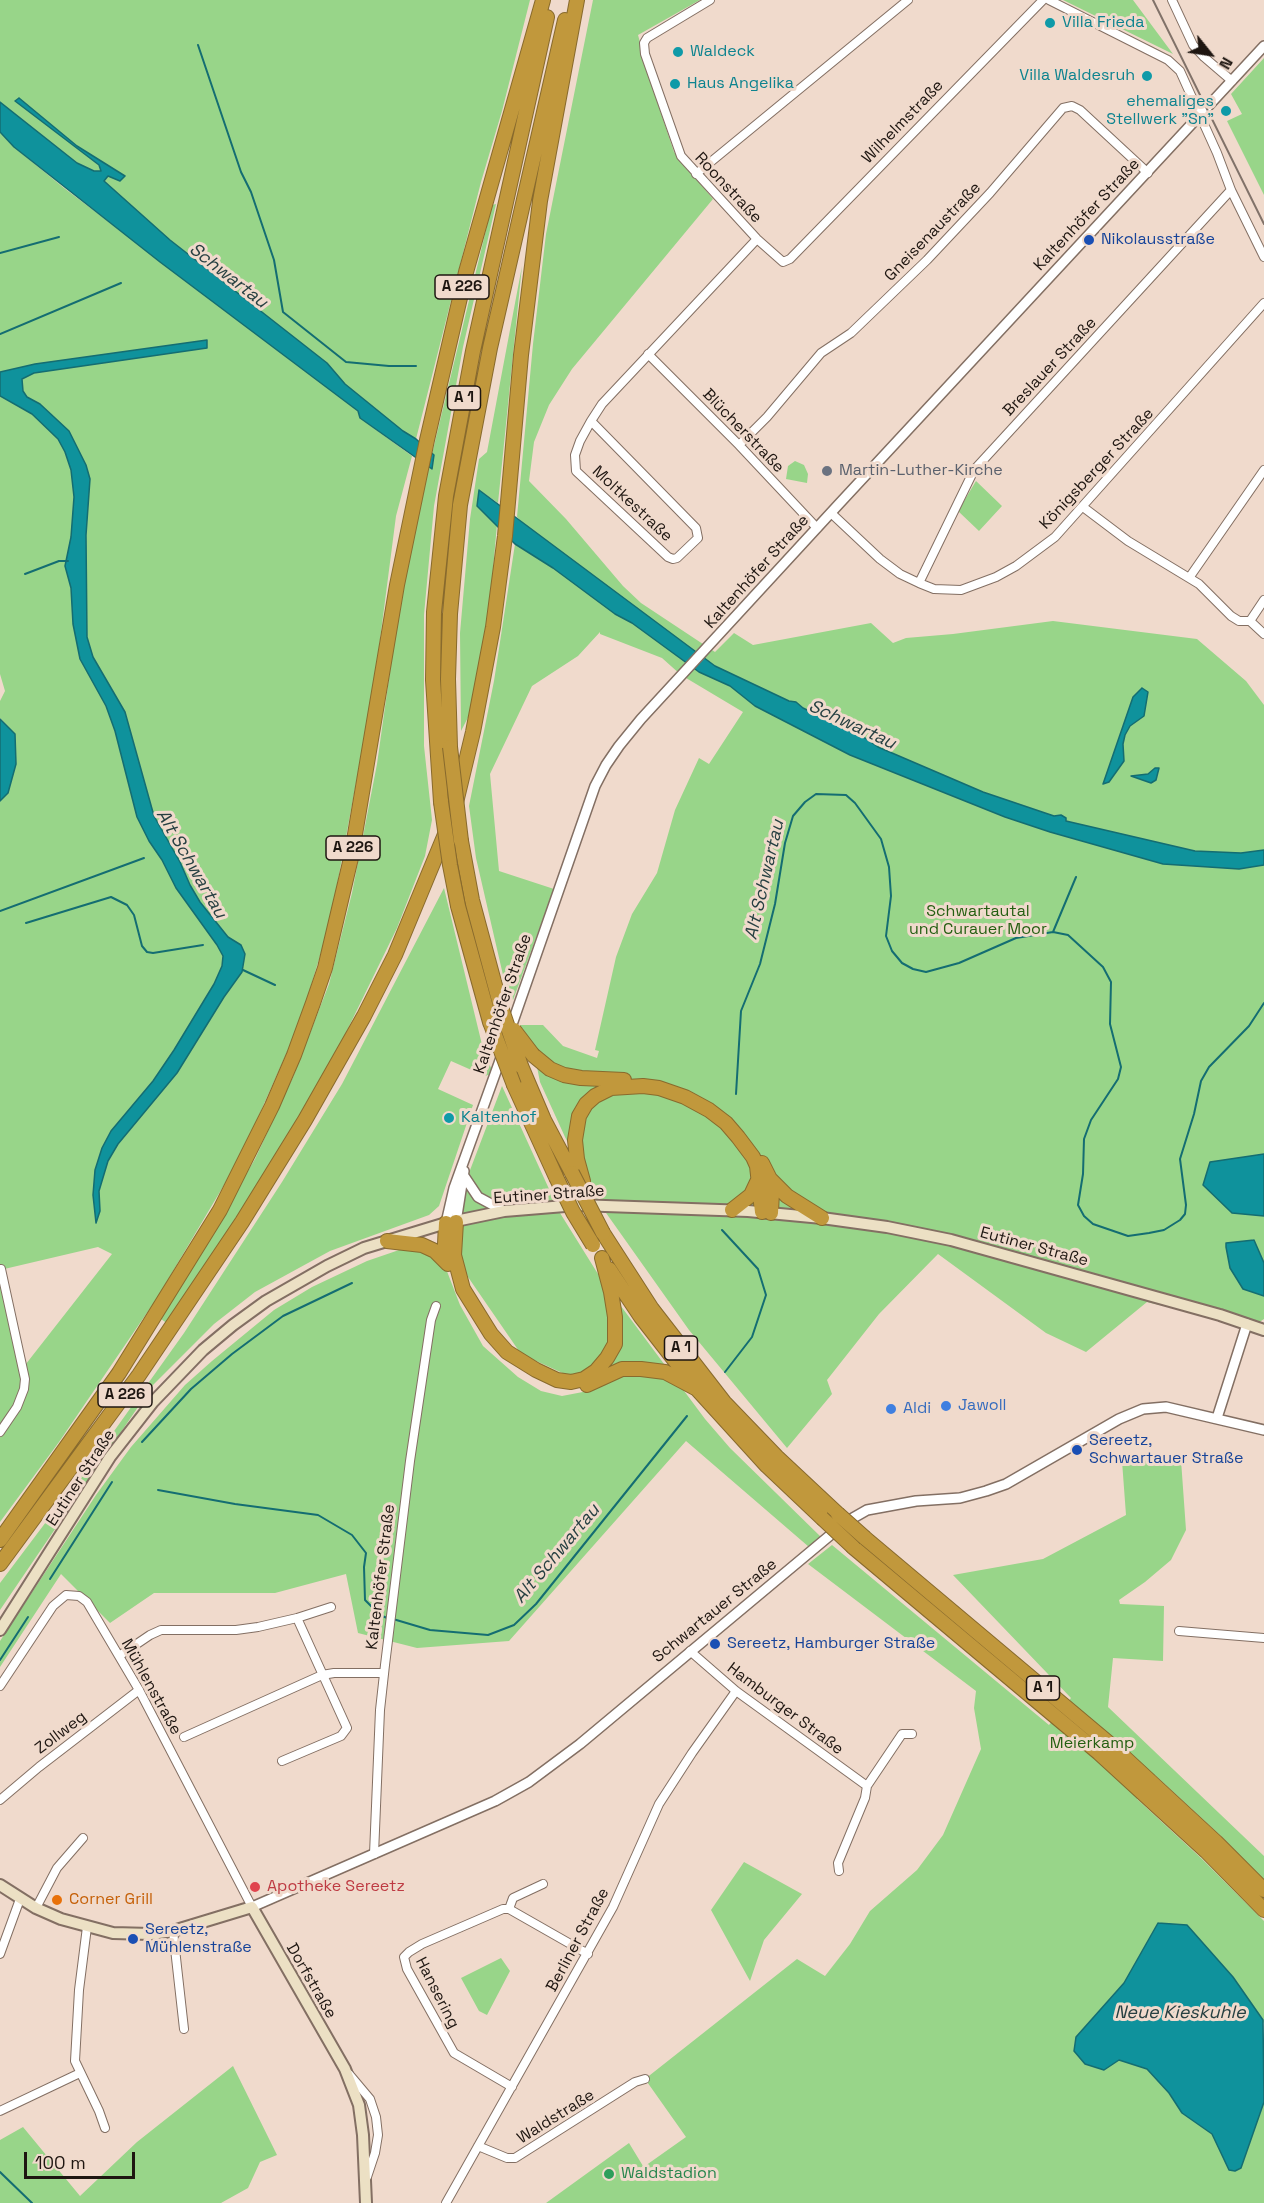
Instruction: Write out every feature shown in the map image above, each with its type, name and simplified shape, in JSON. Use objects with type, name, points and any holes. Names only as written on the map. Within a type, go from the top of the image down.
[{"type":"highway","name":"A 226","points":[[0,1540],[119,1373],[215,1219],[248,1158],[294,1055],[325,968],[351,858],[397,585],[420,468],[466,272],[543,0]]},
{"type":"highway","name":"A 1","points":[[551,0],[473,351],[446,496],[439,556],[434,635],[436,741],[441,802],[450,865],[458,906],[490,1022],[514,1085],[573,1212],[641,1317],[697,1389],[767,1466],[853,1547],[1099,1753],[1206,1851],[1264,1910]]},
{"type":"highway","name":"A 1","points":[[569,0],[490,348],[466,469],[454,559],[450,614],[448,679],[450,747],[461,841],[472,900],[500,1004],[521,1065],[544,1120],[578,1177],[619,1258],[652,1310],[724,1402],[777,1457],[838,1514],[1110,1744],[1216,1842],[1264,1890]]},
{"type":"highway","name":"A 226","points":[[0,1564],[139,1375],[242,1222],[304,1120],[364,1016],[395,955],[453,815],[471,742],[494,627],[505,536],[521,355],[540,201],[577,0]]},
{"type":"highway","points":[[500,1004],[518,1037],[533,1056],[550,1069],[564,1075],[581,1078],[648,1082],[667,1086],[690,1094],[714,1108],[741,1132],[761,1161],[765,1178],[787,1196],[822,1218]]},
{"type":"highway","points":[[578,1177],[575,1140],[579,1116],[586,1104],[595,1096],[611,1088],[624,1086],[659,1088],[685,1097],[709,1110],[738,1137],[753,1156],[772,1191],[766,1213]]},
{"type":"highway","points":[[732,1210],[751,1195],[765,1178]]},
{"type":"highway","points":[[451,1222],[454,1256],[463,1289],[491,1334],[507,1352],[557,1380],[571,1382],[584,1379],[596,1371],[615,1344],[615,1317],[602,1258]]},
{"type":"highway","points":[[451,1222],[445,1244],[448,1264],[462,1299],[486,1339],[504,1357],[533,1376],[555,1386],[571,1388],[586,1386],[622,1369],[641,1369],[665,1372],[697,1389]]},
{"type":"highway","points":[[387,1241],[422,1245],[435,1251],[448,1264]]},
{"type":"main road","name":"Eutiner Straße","points":[[0,1630],[111,1457],[153,1402],[178,1375],[233,1325],[266,1301],[364,1248],[451,1222],[504,1211],[577,1205],[732,1210],[822,1218],[887,1227],[951,1240],[1086,1276],[1264,1330]]},
{"type":"main road","points":[[0,1886],[36,1908],[87,1927],[133,1934],[173,1931],[252,1907]]},
{"type":"main road","name":"Dorfstraße","points":[[252,1907],[345,2069],[359,2105],[363,2135],[366,2203]]},
{"type":"street","name":"Roonstraße","points":[[710,0],[646,38],[645,54],[681,156],[757,239],[783,262]]},
{"type":"street","points":[[696,174],[908,0]]},
{"type":"street","name":"Wilhelmstraße","points":[[783,262],[790,259],[1042,0]]},
{"type":"street","points":[[1049,0],[1168,60],[1180,71],[1231,190],[1264,257]]},
{"type":"street","points":[[1172,0],[1193,45],[1232,81]]},
{"type":"street","name":"Kaltenhöfer Straße","points":[[451,1222],[454,1188],[595,786],[619,746],[817,528],[1264,46]]},
{"type":"street","name":"Gneisenaustraße","points":[[739,445],[821,353],[851,333],[927,260],[990,193],[1063,108],[1072,106],[1080,110],[1148,173]]},
{"type":"street","name":"Breslauer Straße","points":[[919,583],[974,470],[1231,190]]},
{"type":"street","name":"Moltkestraße","points":[[591,420],[696,528],[698,538],[676,558],[668,557],[576,471],[575,455],[591,420],[602,404],[757,239]]},
{"type":"street","name":"Königsberger Straße","points":[[831,513],[880,559],[900,574],[934,589],[961,590],[996,577],[1016,566],[1055,537],[1264,303]]},
{"type":"street","name":"Blücherstraße","points":[[648,354],[739,445],[817,528]]},
{"type":"street","points":[[1189,578],[1264,470]]},
{"type":"street","points":[[1083,507],[1128,541],[1198,584],[1231,616],[1239,621],[1250,621],[1264,634]]},
{"type":"street","points":[[1250,621],[1264,600]]},
{"type":"street","name":"Kaltenhöfer Straße","points":[[451,1222],[464,1176],[466,1154]]},
{"type":"street","points":[[464,1176],[478,1197],[504,1211]]},
{"type":"street","points":[[0,1432],[17,1407],[25,1379],[1,1269]]},
{"type":"street","name":"Kaltenhöfer Straße","points":[[374,1854],[380,1710],[384,1673],[427,1344],[436,1306]]},
{"type":"street","points":[[1218,1418],[1247,1324]]},
{"type":"street","name":"Schwartauer Straße","points":[[252,1907],[495,1802],[529,1782],[580,1744],[846,1522],[867,1509],[916,1501],[960,1498],[986,1491],[1022,1475],[1119,1419],[1143,1409],[1166,1407],[1264,1430]]},
{"type":"street","name":"Mühlenstraße","points":[[0,1686],[53,1606],[66,1595],[79,1596],[87,1602],[140,1690],[252,1907]]},
{"type":"street","points":[[119,1656],[161,1630],[236,1630],[297,1618],[331,1607]]},
{"type":"street","points":[[282,1761],[347,1731],[297,1618]]},
{"type":"street","points":[[1179,1631],[1264,1638]]},
{"type":"street","name":"Hamburger Straße","points":[[690,1651],[736,1691],[867,1786]]},
{"type":"street","points":[[184,1737],[322,1675],[384,1673]]},
{"type":"street","name":"Zollweg","points":[[0,1800],[39,1767],[140,1690]]},
{"type":"street","name":"Berliner Straße","points":[[446,2203],[588,1954],[613,1907],[659,1804],[736,1691]]},
{"type":"street","points":[[839,1871],[838,1863],[866,1798],[867,1786],[902,1734],[912,1734]]},
{"type":"street","points":[[36,1908],[57,1868],[83,1838]]},
{"type":"street","name":"Hansering","points":[[512,2087],[454,2053],[407,1969],[404,1957],[422,1944],[503,1909],[509,1909],[513,1898],[543,1884]]},
{"type":"street","points":[[0,1954],[20,1899]]},
{"type":"street","points":[[509,1909],[588,1954]]},
{"type":"street","points":[[87,1927],[74,2048],[75,2061],[105,2128]]},
{"type":"street","points":[[173,1931],[184,2029]]},
{"type":"street","points":[[0,2111],[80,2073]]},
{"type":"street","name":"Waldstraße","points":[[478,2146],[507,2158],[514,2158],[635,2082],[645,2079]]},
{"type":"green space","points":[[0,0],[530,0],[416,439],[345,384],[326,363],[170,240],[104,181],[108,175],[120,181],[20,99],[16,101],[99,165],[101,171],[94,171],[77,163],[0,102]]},
{"type":"green space","name":"Schwartautal und Curauer Moor","points":[[593,0],[700,0],[638,35],[674,152],[713,199],[572,369],[549,405],[534,442],[529,481],[566,519],[623,586],[641,603],[715,652],[734,633],[753,645],[871,623],[893,643],[906,638],[1053,621],[1197,639],[1246,681],[1264,705],[1264,1263],[1254,1241],[1243,1289],[1264,1296],[1264,1319],[1252,1327],[1147,1302],[1086,1352],[1046,1333],[938,1254],[879,1314],[827,1380],[832,1394],[787,1448],[689,1330],[599,1203],[565,1137],[540,1082],[532,1042],[520,1025],[543,1025],[563,1046],[597,1058],[599,1051],[595,1050],[616,957],[632,914],[657,873],[675,810],[699,758],[709,764],[743,712],[681,675],[662,658],[600,634],[600,632],[578,656],[532,686],[490,774],[499,871],[554,889],[513,1000],[506,988],[476,858],[469,806],[494,681],[515,544],[523,548],[520,520],[517,517],[546,234]]},
{"type":"green space","points":[[1063,0],[1133,0],[1173,54]]},
{"type":"green space","points":[[1264,58],[1264,195],[1227,121],[1242,114],[1231,94]]},
{"type":"green space","points":[[0,132],[14,147],[64,188],[358,411],[360,418],[412,456],[396,516],[374,686],[330,923],[299,1025],[240,1158],[157,1298],[59,1442],[0,1522],[0,1280],[22,1369],[112,1254],[98,1247],[0,1270],[0,801],[8,793],[15,734],[0,718],[0,701],[5,691],[0,674]]},
{"type":"green space","points":[[496,204],[463,347],[434,506],[424,615],[424,746],[432,820],[425,856],[397,928],[334,1057],[264,1177],[168,1324],[161,1319],[255,1159],[293,1077],[329,984],[352,893],[377,764],[398,614],[429,467],[432,468],[434,456],[432,454],[492,205]]},
{"type":"green space","points":[[522,266],[498,503],[479,490],[477,506],[497,524],[488,627],[476,702],[461,731],[460,633],[470,519],[479,459],[487,452]]},
{"type":"green space","points":[[795,461],[804,465],[808,474],[807,483],[786,479],[788,466]]},
{"type":"green space","points":[[976,481],[1002,506],[979,531],[958,511]]},
{"type":"green space","points":[[444,888],[485,1057],[494,1073],[485,1076],[451,1061],[438,1089],[473,1105],[439,1206],[429,1215],[330,1251],[255,1292],[214,1324],[153,1385],[0,1610],[0,1583],[107,1441],[184,1333],[282,1182],[342,1084]]},
{"type":"green space","points":[[502,1086],[560,1213],[603,1282],[705,1419],[730,1448],[821,1537],[809,1547],[686,1441],[509,1641],[417,1648],[358,1633],[346,1574],[275,1593],[154,1593],[110,1623],[61,1574],[0,1667],[0,1641],[96,1495],[131,1447],[185,1385],[274,1310],[312,1287],[367,1261],[402,1249],[419,1247],[443,1261],[460,1305],[483,1346],[518,1377],[541,1391],[562,1396],[588,1391],[584,1372],[569,1376],[521,1354],[468,1277],[458,1251],[464,1186]]},
{"type":"green space","name":"Meierkamp","points":[[1181,1460],[1186,1530],[1171,1560],[1119,1600],[1120,1604],[1164,1606],[1163,1661],[1113,1658],[1108,1707],[1264,1856],[1264,1881],[1223,1838],[1155,1775],[1137,1799],[1264,1921],[1264,2023],[1158,1923],[1124,1983],[1076,2037],[1119,2059],[1147,2069],[1169,2093],[1182,2113],[1212,2134],[1230,2170],[1241,2168],[1264,2102],[1264,2203],[546,2203],[629,2143],[643,2166],[628,2178],[686,2137],[645,2079],[797,1959],[825,1976],[850,1944],[870,1911],[917,1870],[943,1835],[981,1749],[974,1708],[976,1691],[808,1564],[832,1545],[1049,1725],[1071,1698],[953,1575],[1043,1559],[1126,1515],[1122,1461]]},
{"type":"green space","points":[[744,1862],[802,1894],[764,1940],[750,1981],[711,1910]]},
{"type":"green space","points":[[501,1958],[510,1971],[487,2015],[479,2011],[461,1978]]},
{"type":"green space","points":[[233,2066],[277,2155],[260,2162],[248,2188],[221,2203],[0,2203],[0,2140],[23,2127],[80,2196],[137,2142]]},
{"type":"water","points":[[19,98],[77,146],[125,176],[120,181],[108,176],[104,181],[170,240],[327,363],[345,384],[416,439],[434,455],[432,469],[360,418],[358,411],[160,262],[14,147],[0,132],[0,102],[77,163],[94,171],[101,171],[99,165],[15,101]]},
{"type":"water","points":[[207,340],[207,348],[34,373],[22,379],[23,391],[27,397],[40,404],[69,431],[86,465],[90,479],[86,535],[87,637],[93,657],[125,712],[154,816],[200,902],[228,937],[241,945],[245,954],[242,972],[177,1073],[118,1144],[108,1161],[99,1191],[100,1211],[96,1223],[93,1195],[95,1170],[102,1148],[111,1131],[153,1081],[174,1050],[214,984],[222,966],[223,956],[176,888],[137,817],[115,731],[106,706],[80,659],[73,624],[71,588],[65,566],[71,537],[74,497],[71,470],[65,452],[58,439],[32,414],[0,396],[0,372],[35,364]]},
{"type":"water","points":[[479,490],[715,666],[789,701],[796,702],[803,708],[865,738],[878,747],[983,792],[1054,816],[1061,815],[1066,818],[1066,821],[1195,851],[1241,853],[1264,850],[1264,865],[1239,869],[1163,864],[1005,817],[850,755],[755,706],[730,686],[699,672],[553,568],[515,544],[477,506]]},
{"type":"water","points":[[1142,688],[1148,692],[1144,716],[1130,726],[1123,744],[1124,761],[1109,782],[1103,784],[1133,697]]},
{"type":"water","points":[[0,719],[15,734],[16,764],[8,793],[0,801]]},
{"type":"water","points":[[1155,768],[1159,768],[1156,780],[1151,783],[1131,776],[1148,774]]},
{"type":"water","points":[[1264,1154],[1264,1216],[1232,1213],[1203,1185],[1210,1162]]},
{"type":"water","points":[[1254,1240],[1264,1263],[1264,1296],[1243,1289],[1230,1268],[1226,1247],[1226,1243]]},
{"type":"water","name":"Neue Kieskuhle","points":[[1158,1923],[1187,1925],[1233,1977],[1263,2020],[1264,2102],[1241,2168],[1235,2171],[1229,2170],[1212,2134],[1182,2113],[1169,2093],[1147,2069],[1119,2060],[1104,2070],[1085,2064],[1074,2051],[1076,2037],[1124,1983]]},
{"type":"waterway","points":[[198,45],[274,260],[283,312],[346,362],[416,366]]},
{"type":"waterway","points":[[0,253],[59,237]]},
{"type":"waterway","points":[[0,334],[121,283]]},
{"type":"waterway","points":[[25,574],[59,561],[68,561]]},
{"type":"waterway","name":"Alt Schwartau","points":[[736,1094],[741,1011],[760,964],[775,904],[785,843],[793,816],[805,802],[816,794],[846,795],[855,803],[881,839],[889,867],[891,896],[886,936],[892,951],[902,963],[926,972],[959,963],[1016,938],[1053,932],[1068,935],[1103,967],[1111,982],[1110,1024],[1121,1067],[1118,1079],[1091,1120],[1084,1139],[1083,1174],[1078,1205],[1084,1216],[1093,1224],[1128,1236],[1164,1230],[1185,1214],[1186,1205],[1180,1159],[1194,1114],[1201,1081],[1209,1067],[1249,1026],[1264,1003]]},
{"type":"waterway","points":[[0,911],[144,858]]},
{"type":"waterway","points":[[1053,932],[1076,877]]},
{"type":"waterway","points":[[26,923],[111,897],[127,905],[134,915],[142,946],[147,952],[203,945]]},
{"type":"waterway","points":[[243,970],[275,985]]},
{"type":"waterway","name":"Alt Schwartau","points":[[722,1230],[758,1269],[766,1295],[752,1337],[725,1372]]},
{"type":"waterway","points":[[142,1442],[191,1389],[232,1354],[283,1316],[352,1283]]},
{"type":"waterway","name":"Alt Schwartau","points":[[393,1619],[430,1630],[488,1635],[514,1625],[536,1604],[687,1416]]},
{"type":"waterway","points":[[50,1579],[112,1482]]},
{"type":"waterway","name":"Alt Schwartau","points":[[158,1490],[235,1504],[318,1515],[352,1535],[366,1553],[365,1600],[380,1615],[387,1618]]},
{"type":"waterway","points":[[0,1660],[28,1617]]},
{"type":"waterway","points":[[0,2172],[32,2203]]},
{"type":"railway","points":[[1153,0],[1264,224]]},
{"type":"place","name":"Villa Frieda","points":[[1050,23]]},
{"type":"place","name":"Waldeck","points":[[678,52]]},
{"type":"place","name":"Villa Waldesruh","points":[[1147,76]]},
{"type":"place","name":"Haus Angelika","points":[[675,84]]},
{"type":"place","name":"ehemaliges Stellwerk \"Sn\"","points":[[1226,111]]},
{"type":"place","name":"Nikolausstraße","points":[[1089,240]]},
{"type":"place","name":"Martin-Luther-Kirche","points":[[827,471]]},
{"type":"place","name":"Kaltenhof","points":[[449,1118]]},
{"type":"place","name":"Jawoll","points":[[946,1406]]},
{"type":"place","name":"Aldi","points":[[891,1409]]},
{"type":"place","name":"Sereetz, Schwartauer Straße","points":[[1077,1450]]},
{"type":"place","name":"Sereetz, Hamburger Straße","points":[[715,1644]]},
{"type":"place","name":"Apotheke Sereetz","points":[[255,1887]]},
{"type":"place","name":"Corner Grill","points":[[57,1900]]},
{"type":"place","name":"Sereetz, Mühlenstraße","points":[[133,1939]]},
{"type":"place","name":"Waldstadion","points":[[609,2174]]},
{"type":"water label","name":"Schwartau","points":[[228,276]]},
{"type":"water label","name":"Schwartau","points":[[852,725]]}]
